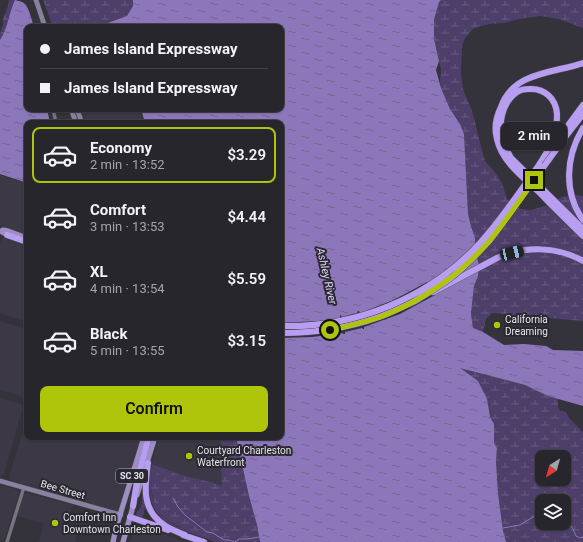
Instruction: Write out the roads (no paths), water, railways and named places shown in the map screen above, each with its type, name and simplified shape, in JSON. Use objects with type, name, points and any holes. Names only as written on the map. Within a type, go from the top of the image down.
[{"type":"highway","points":[[583,63],[538,75],[517,85],[510,91],[503,101],[496,121],[495,131],[500,148],[510,163],[583,236]]},
{"type":"highway","points":[[539,165],[554,138],[557,122],[556,107],[547,94],[539,90],[526,89],[518,91],[505,107],[501,118],[500,127],[504,144],[511,158],[583,229]]},
{"type":"highway","points":[[284,326],[310,326],[355,318],[397,303],[431,284],[451,269],[480,243],[497,223],[583,105]]},
{"type":"highway","points":[[415,301],[437,288],[453,276],[490,240],[583,114]]},
{"type":"highway","points":[[583,128],[570,158],[569,173],[572,197],[583,220]]},
{"type":"highway","points":[[7,235],[24,242]]},
{"type":"highway","points":[[284,333],[317,331],[342,327],[379,317],[440,289],[497,258],[512,253],[530,250],[549,250],[569,255],[583,262]]},
{"type":"highway","name":"SC 30","points":[[133,506],[138,476],[148,440]]},
{"type":"highway","points":[[148,463],[145,493],[149,507],[163,524],[185,535]]},
{"type":"highway","points":[[130,517],[204,542]]},
{"type":"main road","points":[[0,230],[7,235]]},
{"type":"main road","points":[[0,230],[8,231],[24,237]]},
{"type":"main road","name":"SC 30","points":[[113,542],[143,440]]},
{"type":"main road","name":"SC 30","points":[[123,542],[154,440]]},
{"type":"main road","points":[[133,506],[130,507],[128,505],[128,501],[134,472]]},
{"type":"main road","points":[[121,515],[130,517]]},
{"type":"street","points":[[36,0],[44,24]]},
{"type":"street","name":"Bee Street","points":[[0,481],[121,515]]},
{"type":"street","points":[[7,542],[24,487]]},
{"type":"water","points":[[15,0],[23,2],[29,11],[33,24],[24,24],[24,112],[48,112],[49,120],[24,120],[24,182],[0,174],[0,40],[5,30]]},
{"type":"water","name":"Ashley River","points":[[133,0],[441,0],[439,2],[434,20],[434,39],[439,61],[436,70],[441,88],[450,109],[460,124],[464,134],[468,214],[475,238],[475,247],[479,266],[478,276],[474,286],[471,314],[473,328],[483,332],[504,345],[524,344],[546,346],[553,350],[583,351],[583,406],[548,396],[525,385],[460,368],[478,381],[487,399],[490,417],[494,424],[494,443],[497,448],[496,461],[498,493],[506,542],[260,542],[237,440],[284,440],[284,120],[144,120],[142,112],[284,112],[284,24],[105,24],[127,16],[133,6]]},
{"type":"waterway","points":[[173,498],[185,515],[207,532],[213,533],[224,540],[234,542]]},
{"type":"waterway","points":[[503,528],[520,525],[535,516]]},
{"type":"waterway","points":[[571,526],[576,536],[580,538],[583,537]]},
{"type":"waterway","points":[[235,542],[239,539],[259,537]]},
{"type":"place","name":"California Dreaming","points":[[497,325]]},
{"type":"place","name":"Courtyard Charleston Waterfront","points":[[189,456]]},
{"type":"place","name":"Comfort Inn Downtown Charleston","points":[[55,523]]}]
